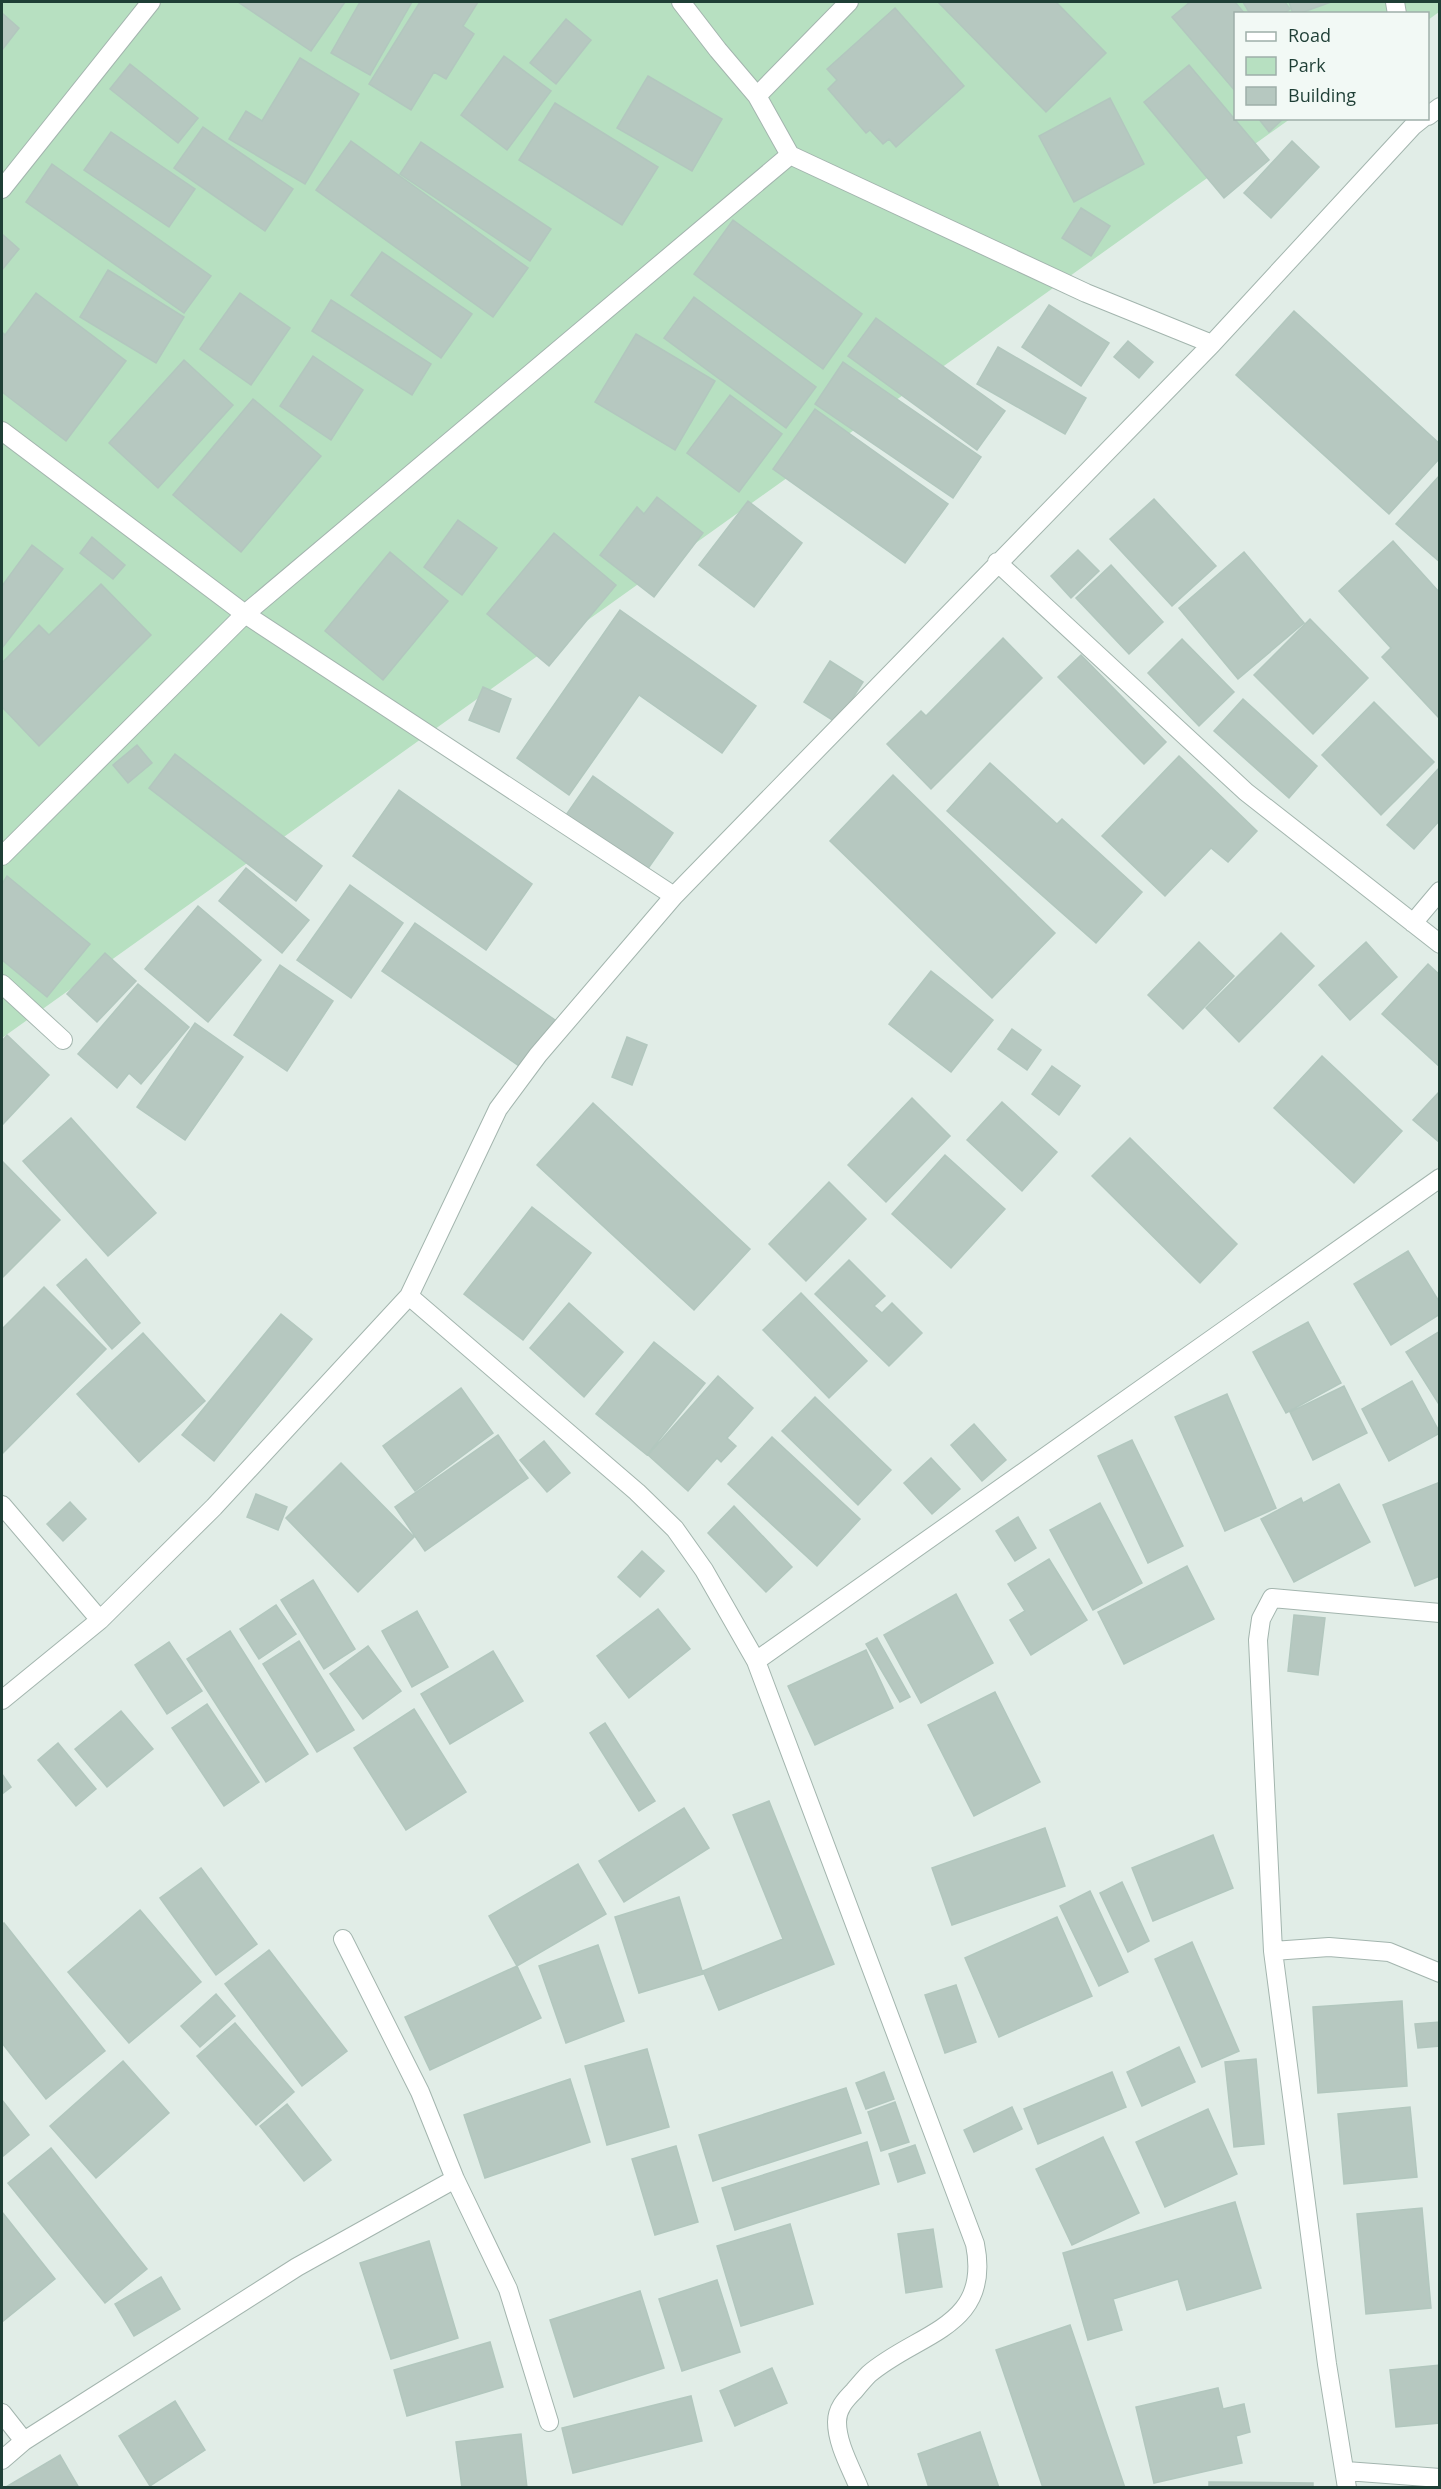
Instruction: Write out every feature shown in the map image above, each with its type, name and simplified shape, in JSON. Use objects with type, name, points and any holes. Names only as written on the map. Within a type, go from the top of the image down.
[{"type":"street","points":[[2,189],[151,2]]},
{"type":"street","points":[[681,2],[757,96],[790,155],[1086,293],[1212,344]]},
{"type":"street","points":[[757,96],[849,2]]},
{"type":"street","points":[[2,1700],[100,1620],[213,1507],[409,1296],[498,1110],[538,1055],[674,896],[997,562],[1212,344],[1419,120]]},
{"type":"street","points":[[2,856],[245,614],[790,155]]},
{"type":"street","points":[[2,431],[245,614],[674,896]]},
{"type":"street","points":[[997,562],[1246,792],[1440,944]]},
{"type":"street","points":[[1413,923],[1440,891]]},
{"type":"street","points":[[2,984],[63,1040]]},
{"type":"street","points":[[756,1661],[1440,1178]]},
{"type":"street","points":[[409,1296],[637,1492],[675,1529],[704,1570],[756,1661],[975,2244],[979,2265],[976,2287],[966,2307],[946,2326],[870,2373],[842,2404],[837,2421],[841,2442],[859,2487]]},
{"type":"street","points":[[2,1505],[100,1620]]},
{"type":"street","points":[[1440,1613],[1272,1598],[1261,1619],[1258,1640],[1273,1951],[1328,2364],[1346,2479],[1440,2478]]},
{"type":"street","points":[[343,1939],[420,2092],[455,2179],[508,2289],[549,2422]]},
{"type":"street","points":[[1273,1951],[1329,1947],[1389,1952],[1440,1972]]},
{"type":"street","points":[[2,2460],[24,2441],[297,2267],[455,2179]]},
{"type":"street","points":[[2,2413],[24,2441]]},
{"type":"green space","points":[[2,2],[1439,2],[1439,12],[1429,19],[1429,12],[1234,12],[1234,120],[1289,120],[2,1038]]},
{"type":"building","points":[[238,2],[345,2],[311,51]]},
{"type":"building","points":[[360,2],[412,2],[370,75],[331,53]]},
{"type":"building","points":[[420,2],[478,2],[463,26],[474,34],[446,79],[434,72],[411,110],[369,84]]},
{"type":"building","points":[[938,2],[1056,2],[1106,53],[1046,112]]},
{"type":"building","points":[[1190,2],[1235,2],[1243,12],[1234,12],[1234,90],[1172,17]]},
{"type":"building","points":[[1243,2],[1285,2],[1290,9],[1286,12],[1249,12]]},
{"type":"building","points":[[1289,2],[1331,2],[1304,12],[1292,12]]},
{"type":"building","points":[[895,8],[964,86],[896,147],[889,139],[883,144],[870,130],[866,133],[828,89],[837,80],[827,69]]},
{"type":"building","points":[[2,13],[19,28],[2,50]]},
{"type":"building","points":[[566,19],[591,40],[556,84],[530,63]]},
{"type":"building","points":[[504,56],[551,91],[507,150],[461,115]]},
{"type":"building","points":[[300,58],[359,94],[305,184],[229,139],[246,111],[262,121]]},
{"type":"building","points":[[130,64],[198,118],[178,143],[110,89]]},
{"type":"building","points":[[1189,65],[1269,160],[1224,198],[1144,102]]},
{"type":"building","points":[[648,76],[722,119],[692,171],[617,128]]},
{"type":"building","points":[[1110,98],[1144,164],[1074,202],[1039,136]]},
{"type":"building","points":[[555,103],[658,167],[622,225],[519,160]]},
{"type":"building","points":[[1260,120],[1282,120],[1269,132]]},
{"type":"building","points":[[203,127],[293,189],[265,231],[174,168]]},
{"type":"building","points":[[111,132],[195,189],[169,227],[84,170]]},
{"type":"building","points":[[351,141],[528,268],[493,317],[316,190]]},
{"type":"building","points":[[1292,141],[1319,167],[1271,218],[1244,193]]},
{"type":"building","points":[[421,142],[551,229],[530,261],[400,174]]},
{"type":"building","points":[[52,164],[211,276],[184,313],[26,202]]},
{"type":"building","points":[[1081,208],[1110,226],[1091,256],[1062,238]]},
{"type":"building","points":[[733,220],[862,314],[823,369],[694,274]]},
{"type":"building","points":[[2,234],[19,249],[2,270]]},
{"type":"building","points":[[382,252],[472,314],[441,358],[351,295]]},
{"type":"building","points":[[108,270],[184,317],[156,363],[80,317]]},
{"type":"building","points":[[36,293],[126,361],[66,441],[2,392],[2,332],[5,335]]},
{"type":"building","points":[[240,293],[290,328],[251,385],[200,349]]},
{"type":"building","points":[[694,297],[816,387],[786,428],[664,338]]},
{"type":"building","points":[[331,300],[431,364],[412,395],[312,331]]},
{"type":"building","points":[[1049,305],[1109,343],[1081,386],[1022,347]]},
{"type":"building","points":[[1294,311],[1440,444],[1440,458],[1389,514],[1236,375]]},
{"type":"building","points":[[876,318],[1005,411],[977,450],[848,356]]},
{"type":"building","points":[[636,334],[715,381],[675,450],[595,402]]},
{"type":"building","points":[[1128,341],[1153,362],[1139,378],[1114,357]]},
{"type":"building","points":[[998,347],[1086,398],[1065,434],[977,384]]},
{"type":"building","points":[[313,356],[363,390],[331,440],[280,406]]},
{"type":"building","points":[[184,360],[233,405],[158,488],[109,443]]},
{"type":"building","points":[[843,362],[981,457],[953,498],[815,404]]},
{"type":"building","points":[[730,395],[782,434],[739,492],[687,453]]},
{"type":"building","points":[[253,399],[321,456],[241,552],[173,495]]},
{"type":"building","points":[[815,409],[948,504],[905,563],[773,469]]},
{"type":"building","points":[[1440,475],[1440,562],[1396,524]]},
{"type":"building","points":[[657,497],[703,533],[654,597],[600,555],[637,507],[644,514]]},
{"type":"building","points":[[1154,499],[1216,566],[1172,606],[1110,539]]},
{"type":"building","points":[[748,501],[802,543],[754,607],[699,565]]},
{"type":"building","points":[[458,520],[497,548],[462,595],[424,567]]},
{"type":"building","points":[[554,533],[616,585],[549,666],[487,614]]},
{"type":"building","points":[[92,537],[125,565],[113,579],[80,553]]},
{"type":"building","points":[[1393,541],[1440,593],[1440,719],[1382,657],[1391,648],[1339,591]]},
{"type":"building","points":[[32,545],[63,569],[2,648],[2,586]]},
{"type":"building","points":[[1078,550],[1099,571],[1071,598],[1051,576]]},
{"type":"building","points":[[390,552],[448,601],[383,680],[325,631]]},
{"type":"building","points":[[1244,552],[1304,623],[1238,679],[1179,608]]},
{"type":"building","points":[[1111,565],[1163,622],[1129,654],[1076,598]]},
{"type":"building","points":[[101,584],[151,635],[39,746],[2,707],[2,663],[39,625],[49,635]]},
{"type":"building","points":[[620,610],[756,706],[722,753],[639,695],[569,795],[517,758]]},
{"type":"building","points":[[1310,619],[1368,678],[1313,734],[1254,675]]},
{"type":"building","points":[[1003,638],[1042,678],[931,789],[887,744],[921,711],[926,716]]},
{"type":"building","points":[[1182,639],[1234,692],[1199,726],[1148,673]]},
{"type":"building","points":[[1081,655],[1166,742],[1144,764],[1058,677]]},
{"type":"building","points":[[830,661],[863,682],[837,723],[804,702]]},
{"type":"building","points":[[483,687],[511,699],[499,732],[469,720]]},
{"type":"building","points":[[1243,699],[1317,766],[1289,798],[1214,731]]},
{"type":"building","points":[[1374,702],[1434,762],[1381,815],[1322,755]]},
{"type":"building","points":[[137,745],[152,763],[128,783],[113,765]]},
{"type":"building","points":[[175,754],[322,866],[296,901],[149,788]]},
{"type":"building","points":[[1179,756],[1257,831],[1228,862],[1211,848],[1165,896],[1102,836]]},
{"type":"building","points":[[990,763],[1057,824],[1062,819],[1142,892],[1096,943],[947,811]]},
{"type":"building","points":[[1440,767],[1440,820],[1414,849],[1387,825]]},
{"type":"building","points":[[893,775],[1055,933],[992,998],[830,841]]},
{"type":"building","points":[[593,776],[673,833],[647,870],[566,815]]},
{"type":"building","points":[[399,790],[532,884],[486,950],[353,856]]},
{"type":"building","points":[[246,868],[309,920],[282,953],[219,901]]},
{"type":"building","points":[[7,876],[90,944],[47,997],[2,960],[2,884]]},
{"type":"building","points":[[350,885],[403,923],[351,998],[297,960]]},
{"type":"building","points":[[198,906],[261,960],[208,1022],[145,969]]},
{"type":"building","points":[[415,923],[555,1020],[522,1068],[382,971]]},
{"type":"building","points":[[1281,933],[1314,966],[1239,1042],[1206,1008]]},
{"type":"building","points":[[1199,942],[1234,976],[1183,1029],[1148,995]]},
{"type":"building","points":[[1366,942],[1397,977],[1350,1020],[1319,985]]},
{"type":"building","points":[[105,953],[136,981],[97,1022],[67,994]]},
{"type":"building","points":[[1428,964],[1440,975],[1440,1067],[1382,1014]]},
{"type":"building","points":[[280,965],[333,1001],[287,1071],[234,1035]]},
{"type":"building","points":[[931,971],[993,1020],[951,1072],[889,1024]]},
{"type":"building","points":[[138,984],[189,1027],[141,1084],[129,1073],[117,1088],[78,1054]]},
{"type":"building","points":[[195,1023],[243,1057],[185,1140],[137,1107]]},
{"type":"building","points":[[1012,1029],[1041,1050],[1027,1070],[998,1049]]},
{"type":"building","points":[[7,1035],[49,1075],[2,1125],[2,1041]]},
{"type":"building","points":[[627,1037],[647,1045],[632,1085],[612,1077]]},
{"type":"building","points":[[1322,1056],[1402,1131],[1354,1183],[1274,1108]]},
{"type":"building","points":[[1052,1066],[1080,1086],[1059,1115],[1032,1094]]},
{"type":"building","points":[[1440,1091],[1440,1143],[1413,1120]]},
{"type":"building","points":[[912,1098],[950,1136],[886,1202],[848,1165]]},
{"type":"building","points":[[1002,1102],[1057,1152],[1022,1191],[967,1140]]},
{"type":"building","points":[[593,1103],[750,1249],[694,1310],[537,1165]]},
{"type":"building","points":[[71,1118],[156,1213],[108,1256],[23,1161]]},
{"type":"building","points":[[1130,1138],[1237,1244],[1200,1283],[1092,1176]]},
{"type":"building","points":[[945,1155],[1005,1209],[951,1268],[892,1214]]},
{"type":"building","points":[[2,1161],[60,1220],[2,1278]]},
{"type":"building","points":[[829,1182],[866,1219],[806,1281],[769,1244]]},
{"type":"building","points":[[532,1207],[591,1253],[523,1340],[464,1294]]},
{"type":"building","points":[[1408,1251],[1440,1303],[1440,1314],[1391,1345],[1354,1284]]},
{"type":"building","points":[[86,1259],[140,1323],[112,1349],[57,1285]]},
{"type":"building","points":[[849,1260],[885,1296],[874,1306],[882,1313],[892,1303],[922,1333],[889,1366],[815,1294]]},
{"type":"building","points":[[44,1287],[106,1349],[2,1454],[2,1329]]},
{"type":"building","points":[[801,1293],[867,1361],[829,1398],[763,1330]]},
{"type":"building","points":[[569,1303],[623,1352],[584,1397],[530,1348]]},
{"type":"building","points":[[281,1314],[312,1339],[214,1461],[182,1435]]},
{"type":"building","points":[[1308,1322],[1341,1383],[1286,1413],[1253,1352]]},
{"type":"building","points":[[1440,1331],[1440,1406],[1406,1352]]},
{"type":"building","points":[[143,1333],[205,1401],[139,1462],[77,1394]]},
{"type":"building","points":[[654,1342],[705,1383],[647,1455],[596,1414]]},
{"type":"building","points":[[718,1376],[753,1408],[727,1438],[736,1446],[721,1462],[717,1458],[688,1491],[648,1455]]},
{"type":"building","points":[[1412,1381],[1440,1433],[1389,1461],[1362,1409]]},
{"type":"building","points":[[1344,1386],[1367,1433],[1313,1460],[1290,1412]]},
{"type":"building","points":[[461,1388],[493,1433],[415,1491],[383,1446]]},
{"type":"building","points":[[1227,1394],[1276,1508],[1225,1531],[1175,1417]]},
{"type":"building","points":[[815,1397],[891,1470],[858,1505],[782,1431]]},
{"type":"building","points":[[974,1424],[1006,1460],[982,1481],[951,1445]]},
{"type":"building","points":[[498,1435],[528,1478],[425,1551],[395,1507]]},
{"type":"building","points":[[772,1437],[860,1519],[817,1566],[728,1484]]},
{"type":"building","points":[[1132,1440],[1183,1546],[1148,1563],[1098,1456]]},
{"type":"building","points":[[544,1441],[570,1473],[547,1492],[520,1460]]},
{"type":"building","points":[[931,1458],[960,1489],[932,1514],[904,1483]]},
{"type":"building","points":[[341,1463],[414,1537],[358,1592],[286,1518]]},
{"type":"building","points":[[1440,1482],[1440,1576],[1415,1586],[1383,1505]]},
{"type":"building","points":[[1339,1484],[1370,1542],[1294,1582],[1261,1519],[1301,1498],[1303,1503]]},
{"type":"building","points":[[256,1494],[287,1507],[278,1530],[247,1517]]},
{"type":"building","points":[[70,1502],[86,1519],[63,1541],[47,1524]]},
{"type":"building","points":[[1100,1503],[1142,1583],[1093,1610],[1050,1530]]},
{"type":"building","points":[[734,1506],[792,1567],[766,1592],[708,1533]]},
{"type":"building","points":[[1018,1517],[1036,1548],[1015,1561],[996,1531]]},
{"type":"building","points":[[642,1551],[664,1571],[640,1597],[618,1577]]},
{"type":"building","points":[[1049,1559],[1087,1620],[1031,1655],[1010,1620],[1025,1611],[1008,1584]]},
{"type":"building","points":[[1187,1566],[1214,1619],[1124,1664],[1098,1612]]},
{"type":"building","points":[[313,1580],[355,1649],[324,1669],[281,1600]]},
{"type":"building","points":[[956,1594],[993,1663],[921,1703],[884,1635]]},
{"type":"building","points":[[276,1605],[296,1634],[259,1659],[240,1629]]},
{"type":"building","points":[[658,1609],[690,1649],[629,1698],[597,1656]]},
{"type":"building","points":[[417,1611],[448,1667],[412,1687],[382,1631]]},
{"type":"building","points":[[1294,1615],[1325,1618],[1318,1675],[1288,1671]]},
{"type":"building","points":[[230,1631],[308,1754],[266,1782],[187,1659]]},
{"type":"building","points":[[877,1638],[910,1697],[900,1702],[866,1644]]},
{"type":"building","points":[[299,1641],[354,1730],[317,1752],[263,1664]]},
{"type":"building","points":[[169,1642],[202,1691],[167,1714],[135,1665]]},
{"type":"building","points":[[368,1646],[401,1691],[363,1719],[330,1674]]},
{"type":"building","points":[[866,1650],[893,1708],[815,1745],[788,1686]]},
{"type":"building","points":[[493,1651],[523,1701],[450,1744],[421,1694]]},
{"type":"building","points":[[995,1692],[1040,1782],[974,1816],[928,1725]]},
{"type":"building","points":[[207,1704],[259,1782],[224,1806],[172,1728]]},
{"type":"building","points":[[414,1709],[466,1792],[406,1830],[354,1748]]},
{"type":"building","points":[[121,1711],[153,1749],[107,1787],[75,1749]]},
{"type":"building","points":[[605,1723],[655,1801],[639,1811],[590,1733]]},
{"type":"building","points":[[58,1743],[96,1789],[76,1806],[38,1760]]},
{"type":"building","points":[[2,1774],[11,1787],[2,1794]]},
{"type":"building","points":[[769,1801],[834,1964],[719,2010],[703,1971],[783,1939],[733,1815]]},
{"type":"building","points":[[684,1808],[709,1848],[624,1902],[599,1861]]},
{"type":"building","points":[[1045,1828],[1065,1886],[952,1925],[932,1868]]},
{"type":"building","points":[[1213,1835],[1233,1888],[1153,1921],[1132,1868]]},
{"type":"building","points":[[578,1864],[606,1914],[517,1966],[489,1916]]},
{"type":"building","points":[[201,1868],[257,1944],[216,1975],[160,1898]]},
{"type":"building","points":[[1122,1882],[1149,1941],[1128,1952],[1100,1893]]},
{"type":"building","points":[[1090,1891],[1128,1972],[1099,1986],[1060,1906]]},
{"type":"building","points":[[679,1897],[703,1974],[639,1993],[615,1917]]},
{"type":"building","points":[[140,1910],[201,1982],[129,2043],[68,1972]]},
{"type":"building","points":[[1057,1917],[1092,1996],[999,2037],[965,1958]]},
{"type":"building","points":[[4,1923],[105,2051],[46,2099],[2,2043],[2,1925]]},
{"type":"building","points":[[1192,1942],[1239,2051],[1202,2067],[1155,1959]]},
{"type":"building","points":[[598,1945],[624,2021],[566,2043],[539,1966]]},
{"type":"building","points":[[269,1950],[347,2051],[302,2086],[225,1984]]},
{"type":"building","points":[[517,1966],[541,2018],[430,2070],[405,2017]]},
{"type":"building","points":[[956,1985],[976,2042],[945,2053],[925,1995]]},
{"type":"building","points":[[216,1994],[235,2016],[200,2047],[181,2026]]},
{"type":"building","points":[[1402,2001],[1407,2086],[1318,2093],[1313,2007]]},
{"type":"building","points":[[1440,2022],[1440,2046],[1418,2048],[1415,2024]]},
{"type":"building","points":[[235,2023],[294,2092],[256,2125],[197,2056]]},
{"type":"building","points":[[1179,2047],[1195,2082],[1142,2106],[1127,2072]]},
{"type":"building","points":[[647,2049],[669,2127],[607,2145],[585,2066]]},
{"type":"building","points":[[1256,2059],[1264,2144],[1234,2147],[1225,2062]]},
{"type":"building","points":[[123,2061],[169,2113],[96,2178],[50,2126]]},
{"type":"building","points":[[884,2072],[894,2099],[866,2109],[856,2083]]},
{"type":"building","points":[[1112,2072],[1126,2107],[1038,2144],[1024,2109]]},
{"type":"building","points":[[570,2079],[590,2142],[485,2178],[464,2115]]},
{"type":"building","points":[[846,2088],[861,2133],[713,2181],[699,2135]]},
{"type":"building","points":[[2,2100],[29,2135],[2,2157]]},
{"type":"building","points":[[895,2102],[909,2142],[881,2151],[868,2112]]},
{"type":"building","points":[[287,2104],[331,2160],[304,2181],[260,2126]]},
{"type":"building","points":[[1012,2107],[1022,2129],[974,2152],[964,2130]]},
{"type":"building","points":[[1410,2107],[1417,2177],[1344,2184],[1338,2114]]},
{"type":"building","points":[[1208,2109],[1237,2174],[1165,2207],[1136,2142]]},
{"type":"building","points":[[1103,2137],[1139,2213],[1072,2245],[1036,2169]]},
{"type":"building","points":[[867,2142],[879,2184],[735,2230],[722,2188]]},
{"type":"building","points":[[915,2145],[925,2173],[898,2182],[889,2154]]},
{"type":"building","points":[[676,2146],[698,2222],[655,2235],[632,2159]]},
{"type":"building","points":[[51,2148],[147,2269],[105,2303],[8,2183]]},
{"type":"building","points":[[1235,2202],[1261,2288],[1187,2310],[1178,2279],[1113,2299],[1122,2330],[1088,2340],[1063,2253]]},
{"type":"building","points":[[1422,2208],[1431,2308],[1366,2314],[1357,2214]]},
{"type":"building","points":[[2,2212],[55,2279],[2,2322]]},
{"type":"building","points":[[790,2224],[813,2304],[741,2326],[717,2246]]},
{"type":"building","points":[[933,2229],[942,2287],[906,2293],[898,2234]]},
{"type":"building","points":[[429,2241],[458,2338],[391,2359],[360,2263]]},
{"type":"building","points":[[161,2277],[180,2309],[134,2336],[115,2304]]},
{"type":"building","points":[[717,2280],[740,2352],[682,2371],[659,2299]]},
{"type":"building","points":[[640,2291],[664,2368],[574,2397],[550,2320]]},
{"type":"building","points":[[1070,2325],[1125,2488],[1043,2488],[996,2350]]},
{"type":"building","points":[[490,2342],[503,2387],[407,2416],[394,2370]]},
{"type":"building","points":[[1440,2365],[1440,2423],[1396,2427],[1390,2370]]},
{"type":"building","points":[[772,2368],[787,2403],[735,2426],[720,2391]]},
{"type":"building","points":[[1218,2388],[1223,2409],[1244,2404],[1250,2432],[1236,2436],[1242,2463],[1154,2483],[1136,2407]]},
{"type":"building","points":[[691,2396],[702,2441],[573,2473],[562,2428]]},
{"type":"building","points":[[175,2401],[205,2450],[150,2486],[119,2436]]},
{"type":"building","points":[[980,2432],[999,2488],[929,2488],[918,2454]]},
{"type":"building","points":[[521,2434],[527,2488],[462,2488],[456,2442]]},
{"type":"building","points":[[60,2455],[79,2488],[6,2488],[6,2487]]},
{"type":"building","points":[[1209,2482],[1313,2483],[1313,2488],[1209,2488]]}]
